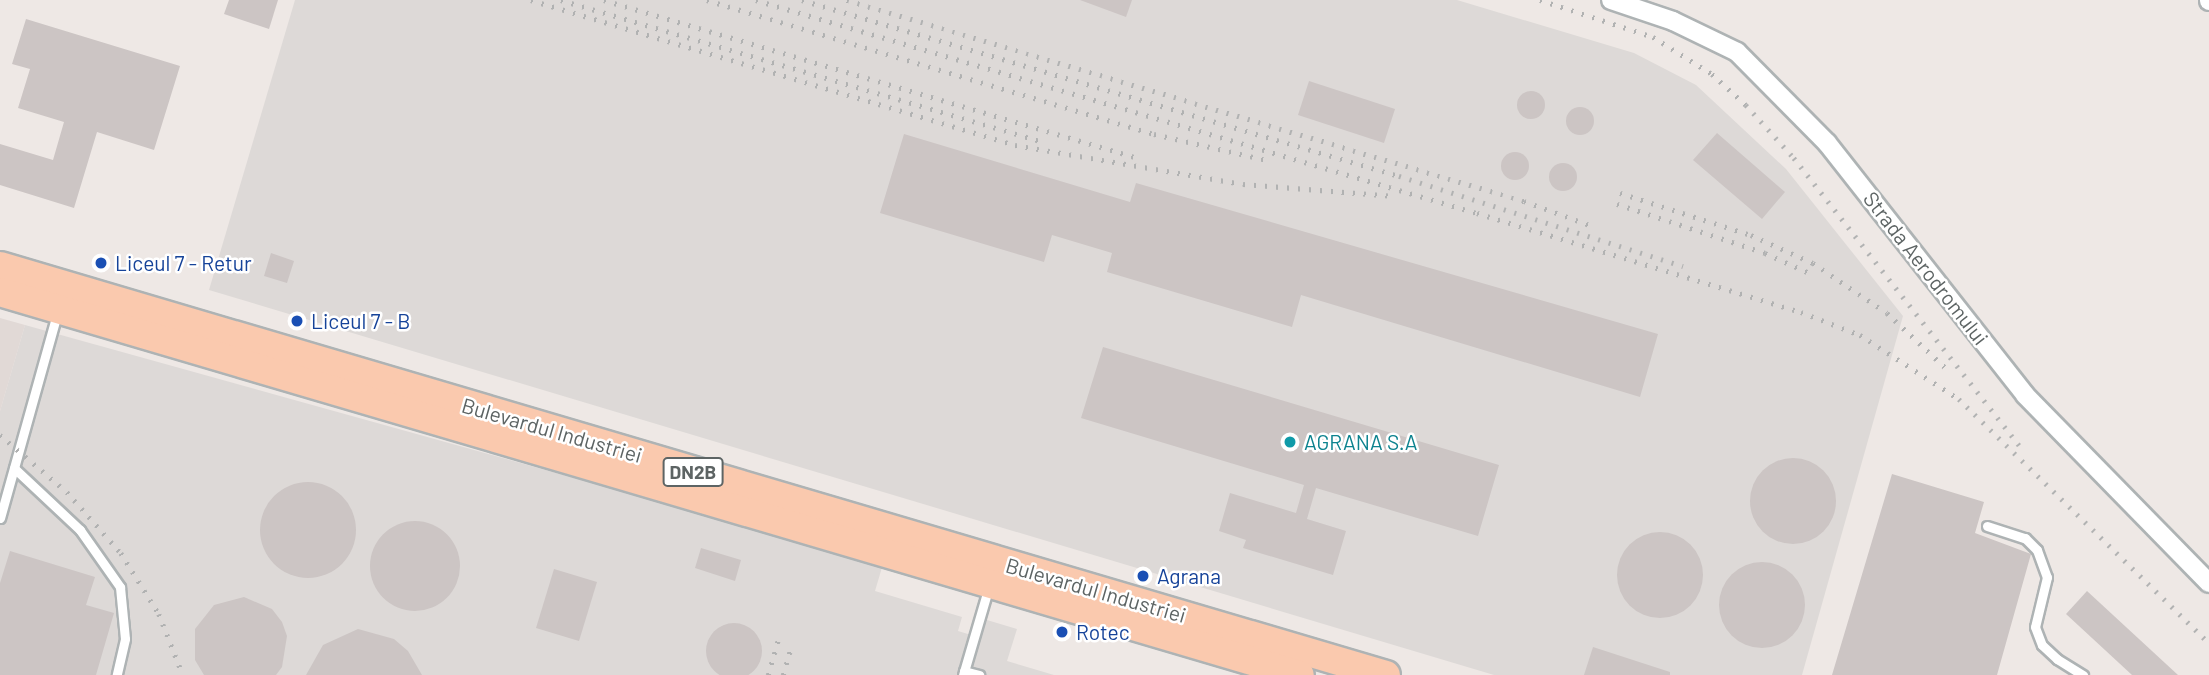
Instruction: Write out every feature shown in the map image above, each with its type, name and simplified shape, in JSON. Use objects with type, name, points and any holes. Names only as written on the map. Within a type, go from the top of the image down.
[{"type":"main road","name":"Bulevardul Industriei","points":[[0,266],[62,297],[994,572],[1386,675]]},
{"type":"main road","name":"Bulevardul Industriei","points":[[0,292],[62,297]]},
{"type":"main road","name":"Bulevardul Industriei","points":[[994,572],[1300,675]]},
{"type":"street","name":"Strada Aerodromului","points":[[1611,0],[1672,21],[1737,52],[1828,143],[2033,404],[2209,583]]},
{"type":"lane","points":[[0,518],[62,297]]},
{"type":"lane","points":[[14,468],[80,530],[120,587],[125,639],[117,675]]},
{"type":"lane","points":[[1987,526],[2025,538],[2046,562],[2047,577],[2035,627],[2042,645],[2057,659],[2084,675]]},
{"type":"lane","points":[[979,675],[963,673],[994,572]]},
{"type":"shaded area","points":[[295,0],[1457,0],[1634,53],[1696,85],[1786,169],[1903,316],[1802,675],[1494,675],[209,290]]},
{"type":"shaded area","points":[[0,318],[25,325],[0,411]]},
{"type":"shaded area","points":[[25,325],[883,564],[875,591],[962,617],[958,631],[981,638],[987,620],[1017,629],[1007,661],[1054,675],[0,675],[0,411]]},
{"type":"building","points":[[229,0],[278,0],[269,29],[224,14]]},
{"type":"building","points":[[1080,0],[1132,0],[1126,17]]},
{"type":"building","points":[[26,19],[180,66],[154,150],[97,132],[74,208],[0,185],[0,144],[53,160],[64,122],[18,108],[30,69],[12,64]]},
{"type":"building","points":[[1309,81],[1395,109],[1384,143],[1298,115]]},
{"type":"building","points":[[1531,91],[1541,95],[1545,105],[1541,115],[1531,119],[1521,115],[1517,105],[1521,95]]},
{"type":"building","points":[[1580,107],[1590,111],[1594,121],[1590,131],[1580,135],[1570,131],[1566,121],[1570,111]]},
{"type":"building","points":[[1717,133],[1785,192],[1762,219],[1693,160]]},
{"type":"building","points":[[904,134],[1130,202],[1136,183],[1658,334],[1640,397],[1301,295],[1292,327],[1107,272],[1112,253],[1052,235],[1044,262],[880,213]]},
{"type":"building","points":[[1515,152],[1525,156],[1529,166],[1525,176],[1515,180],[1505,176],[1501,166],[1505,156]]},
{"type":"building","points":[[1563,163],[1573,167],[1577,177],[1573,187],[1563,191],[1553,187],[1549,177],[1553,167]]},
{"type":"building","points":[[271,253],[294,261],[287,283],[264,276]]},
{"type":"building","name":"AGRANA S.A","points":[[1103,347],[1499,465],[1478,536],[1316,488],[1307,519],[1346,531],[1333,575],[1243,548],[1246,540],[1219,531],[1230,493],[1296,513],[1304,485],[1081,418]]},
{"type":"building","points":[[1793,458],[1817,465],[1829,477],[1836,501],[1829,525],[1817,537],[1793,544],[1769,537],[1757,525],[1750,501],[1757,477],[1769,465]]},
{"type":"building","points":[[1892,474],[1984,502],[1975,533],[2031,554],[1997,675],[1832,675]]},
{"type":"building","points":[[308,482],[326,486],[342,496],[352,512],[356,530],[352,548],[342,564],[326,574],[308,578],[290,574],[274,564],[264,548],[260,530],[264,512],[274,496],[290,486]]},
{"type":"building","points":[[415,521],[432,524],[447,534],[457,549],[460,566],[457,583],[447,598],[432,608],[415,611],[398,608],[383,598],[373,583],[370,566],[373,549],[383,534],[398,524]]},
{"type":"building","points":[[1660,532],[1684,539],[1696,551],[1703,575],[1696,599],[1684,611],[1660,618],[1636,611],[1624,599],[1617,575],[1624,551],[1636,539]]},
{"type":"building","points":[[701,548],[741,560],[735,581],[695,568]]},
{"type":"building","points":[[10,551],[95,577],[86,605],[114,613],[96,675],[0,675],[0,583]]},
{"type":"building","points":[[1762,562],[1786,569],[1798,581],[1805,605],[1798,629],[1786,641],[1762,648],[1738,641],[1726,629],[1719,605],[1726,581],[1738,569]]},
{"type":"building","points":[[554,569],[597,582],[579,641],[536,628]]},
{"type":"building","points":[[2087,591],[2178,675],[2132,675],[2066,614]]},
{"type":"building","points":[[244,597],[272,609],[282,622],[287,636],[282,667],[276,675],[204,675],[195,660],[195,629],[214,605]]},
{"type":"building","points":[[734,623],[745,625],[754,631],[760,640],[760,662],[754,671],[745,677],[734,679],[723,677],[714,671],[708,662],[706,651],[708,640],[714,631],[723,625]]},
{"type":"building","points":[[358,629],[394,639],[408,651],[422,675],[306,675],[323,645]]},
{"type":"building","points":[[1593,647],[1670,672],[1670,675],[1584,675]]},
{"type":"railway","points":[[531,0],[1015,145],[1243,184],[1395,196]]},
{"type":"railway","points":[[561,0],[1039,141]]},
{"type":"railway","points":[[604,0],[1141,159]]},
{"type":"railway","points":[[707,0],[1154,134],[1267,160]]},
{"type":"railway","points":[[756,0],[1477,213],[1801,312],[1860,335],[1959,399],[2209,643]]},
{"type":"railway","points":[[802,0],[1399,176],[1683,266]]},
{"type":"railway","points":[[847,0],[1524,201],[1595,227]]},
{"type":"railway","points":[[1540,0],[1653,37],[1712,74],[1746,105],[1794,158],[2021,448]]},
{"type":"railway","points":[[1620,193],[1751,235],[1813,263],[1887,313],[1950,372]]},
{"type":"railway","points":[[1617,204],[1765,253],[1814,275]]},
{"type":"railway","points":[[0,435],[67,492],[121,553],[159,614],[183,675]]},
{"type":"railway","points":[[768,675],[779,637]]},
{"type":"railway","points":[[783,675],[791,647]]},
{"type":"place","name":"Liceul 7 - Retur","points":[[101,263]]},
{"type":"place","name":"Liceul 7 - B","points":[[297,321]]},
{"type":"place","name":"AGRANA S.A","points":[[1290,442]]},
{"type":"place","name":"Agrana","points":[[1143,576]]},
{"type":"place","name":"Rotec","points":[[1062,632]]}]
